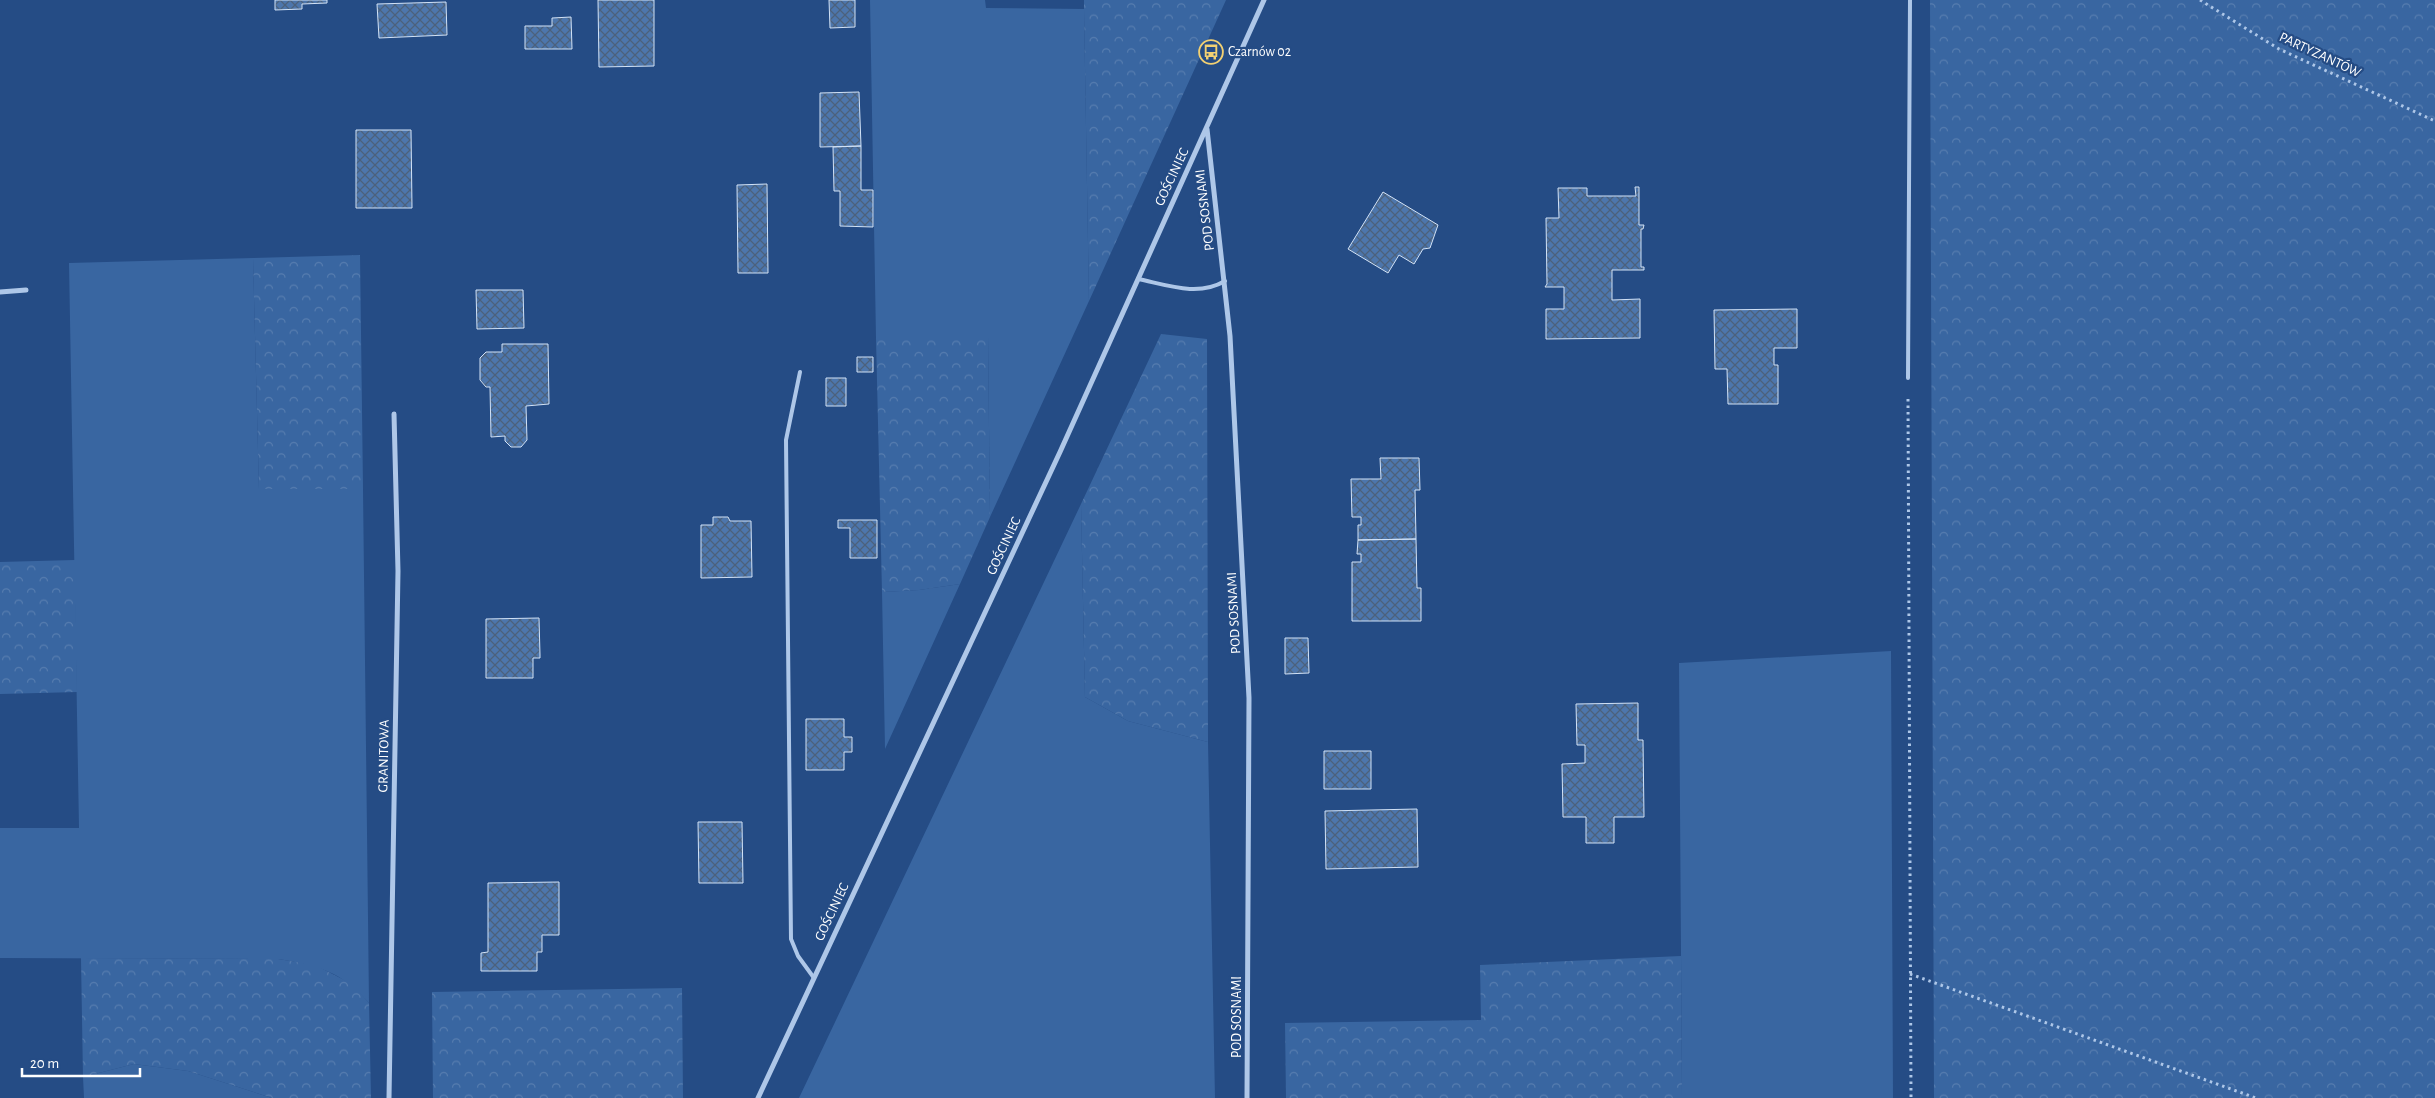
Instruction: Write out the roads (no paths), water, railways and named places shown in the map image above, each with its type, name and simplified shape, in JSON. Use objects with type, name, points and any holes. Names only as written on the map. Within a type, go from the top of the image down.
[{"type":"street","name":"GOŚCINIEC","points":[[758,1098],[1060,452],[1264,0]]},
{"type":"street","name":"POD SOSNAMI","points":[[1207,128],[1225,281],[1249,698],[1247,1098]]},
{"type":"street","points":[[0,292],[26,290]]},
{"type":"street","name":"GRANITOWA","points":[[390,1098],[398,571],[394,414]]},
{"type":"lane","points":[[1908,378],[1910,0]]},
{"type":"lane","points":[[1138,279],[1193,290],[1214,287],[1225,281]]},
{"type":"lane","points":[[800,372],[786,440],[791,939],[798,956],[814,978]]},
{"type":"place","name":"Czarnów 02","points":[[1211,52]]}]
